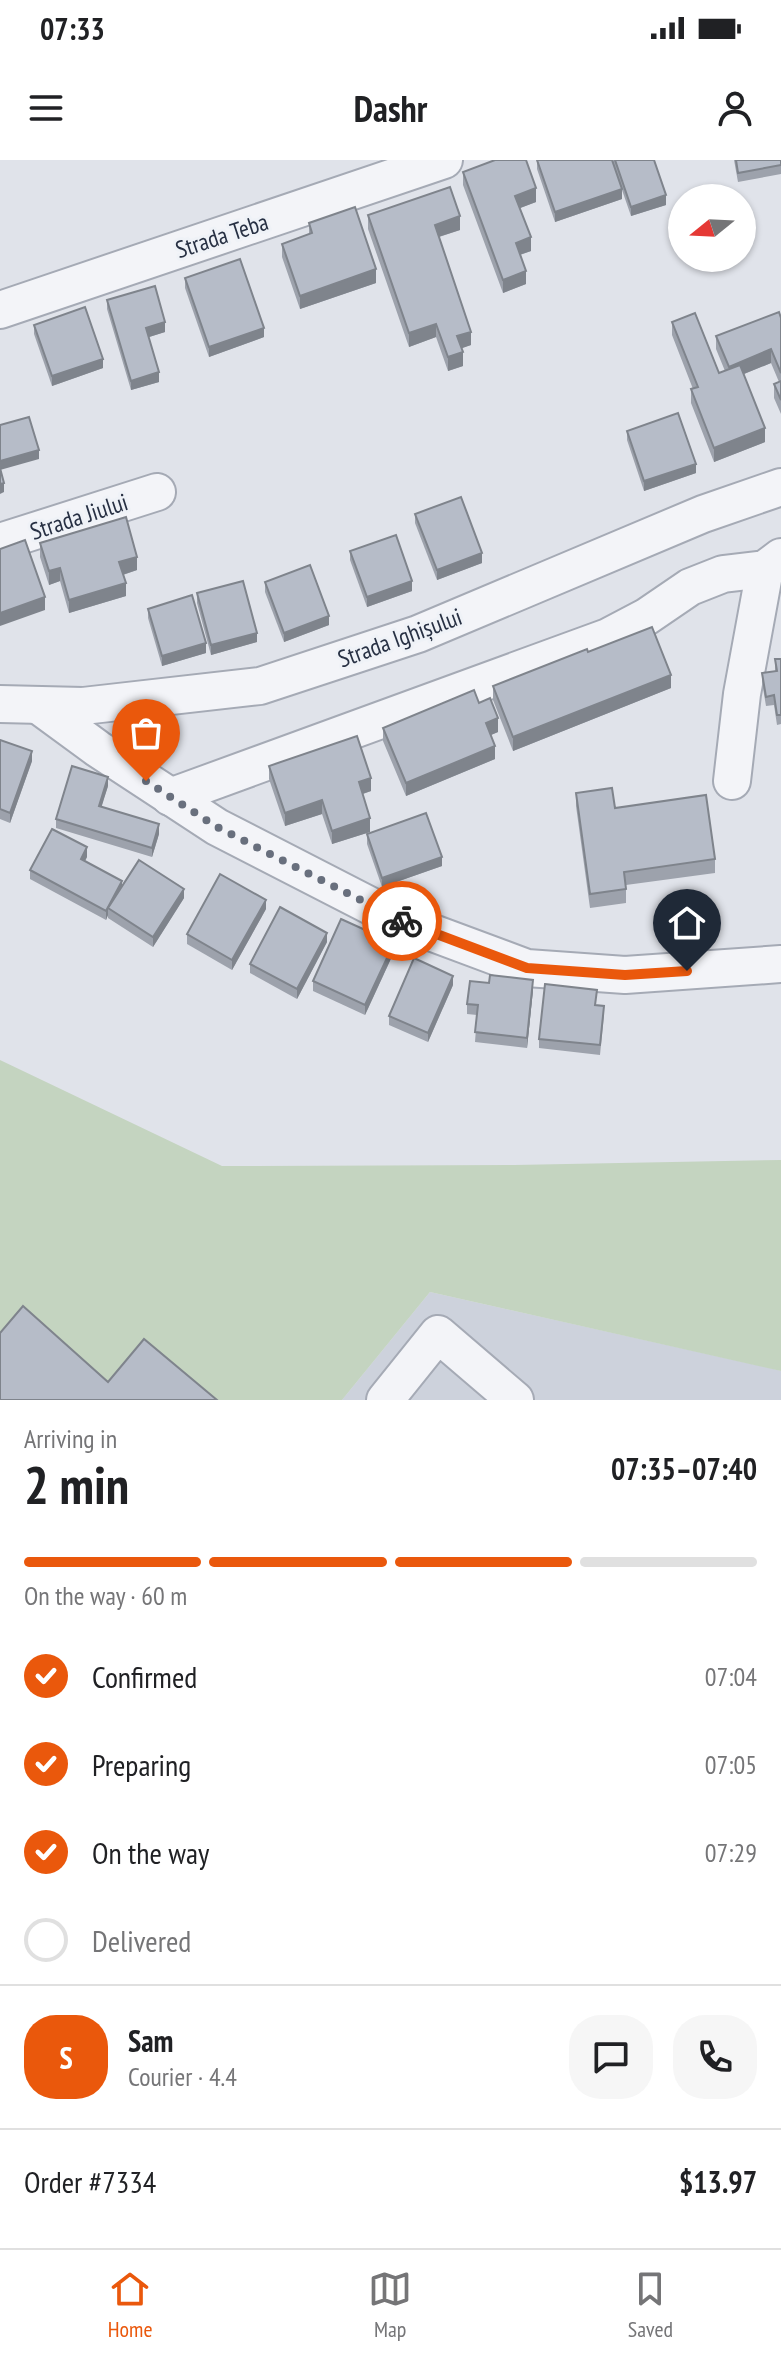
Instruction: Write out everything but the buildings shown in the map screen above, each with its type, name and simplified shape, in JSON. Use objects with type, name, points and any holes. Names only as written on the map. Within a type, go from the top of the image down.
[{"type":"street","name":"Strada Teba","points":[[0,310],[444,160]]},
{"type":"street","name":"Strada Ighișului","points":[[0,704],[83,706],[260,686],[418,634],[703,514],[781,487]]},
{"type":"street","name":"Strada Jiului","points":[[0,542],[157,492]]},
{"type":"street","points":[[170,797],[608,637],[646,617],[690,587],[723,574],[773,563],[742,694],[732,781]]},
{"type":"street","points":[[38,705],[98,749],[217,827],[398,920],[527,968],[625,975],[781,964]]},
{"type":"street","points":[[385,1400],[438,1334],[515,1400]]},
{"type":"shaded area","points":[[430,1292],[781,1371],[781,1400],[342,1400]]},
{"type":"green space","points":[[0,1060],[222,1166],[781,1160],[781,1371],[430,1292],[342,1400],[0,1400]]},
{"type":"way so far","points":[[146,781],[217,827],[402,921]]},
{"type":"route","points":[[402,921],[527,968],[625,975],[687,971]]}]
